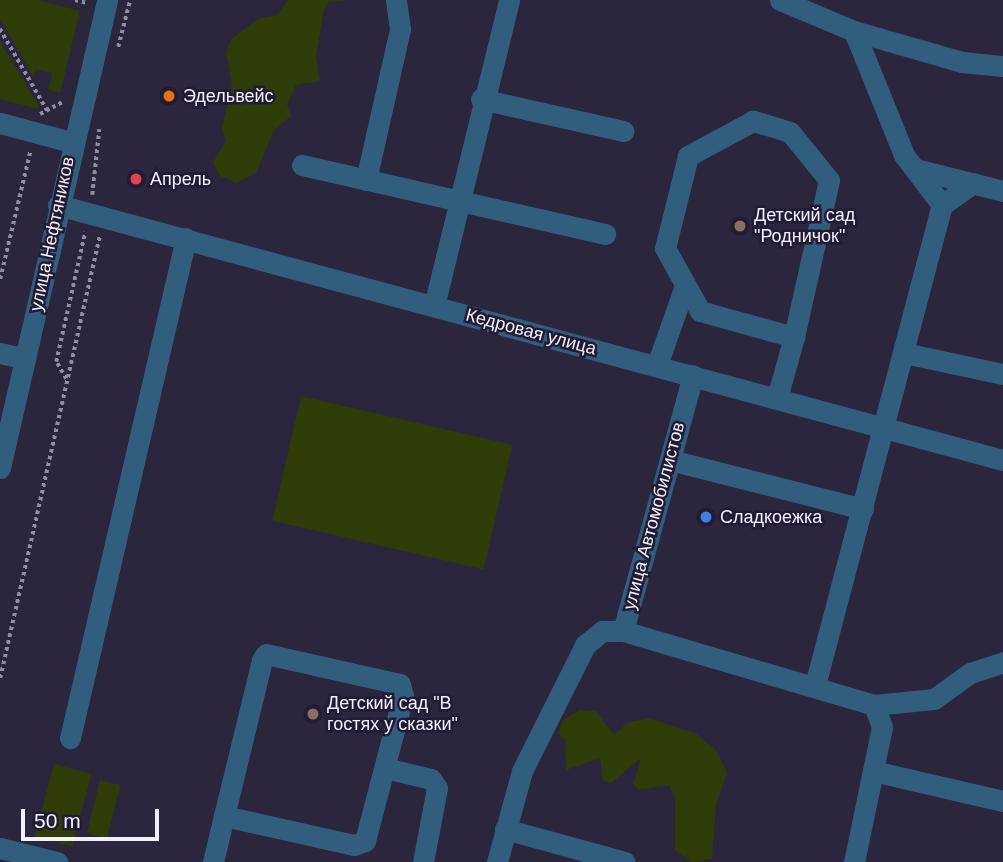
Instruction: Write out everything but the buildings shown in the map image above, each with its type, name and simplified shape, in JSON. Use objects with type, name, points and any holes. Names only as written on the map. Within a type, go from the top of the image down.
[{"type":"street","points":[[366,180],[400,29],[396,0]]},
{"type":"street","points":[[434,306],[481,99],[509,0]]},
{"type":"street","points":[[780,0],[811,6],[854,31],[962,62],[1003,66]]},
{"type":"street","name":"улица Нефтяников","points":[[0,468],[58,205],[98,2]]},
{"type":"street","points":[[854,31],[915,169],[942,205]]},
{"type":"street","points":[[481,99],[623,131]]},
{"type":"street","points":[[777,398],[794,337],[829,180],[782,127],[747,122],[688,156],[665,248],[683,291],[707,315],[794,337]]},
{"type":"street","points":[[0,123],[71,142]]},
{"type":"street","points":[[302,165],[605,234]]},
{"type":"street","points":[[915,169],[1003,191]]},
{"type":"street","points":[[815,685],[942,205],[973,183]]},
{"type":"street","name":"Кедровая улица","points":[[58,205],[1003,460]]},
{"type":"street","points":[[70,738],[187,238]]},
{"type":"street","points":[[657,365],[683,291]]},
{"type":"street","points":[[0,353],[25,359]]},
{"type":"street","points":[[904,353],[1003,374]]},
{"type":"street","name":"улица Автомобилистов","points":[[497,862],[522,771],[585,645],[602,631],[623,631],[693,375]]},
{"type":"street","points":[[670,460],[863,509]]},
{"type":"street","points":[[623,631],[815,685],[874,705],[933,699],[970,673],[1003,662]]},
{"type":"street","points":[[213,862],[224,816],[262,660],[271,651],[400,684],[386,768],[369,834],[360,845],[224,816]]},
{"type":"street","points":[[855,862],[882,727],[874,705]]},
{"type":"street","points":[[386,768],[431,779],[437,788],[422,862]]},
{"type":"street","points":[[873,771],[1003,801]]},
{"type":"street","points":[[505,830],[625,862]]},
{"type":"street","points":[[0,848],[57,862]]},
{"type":"path","points":[[75,0],[98,2]]},
{"type":"path","points":[[117,52],[130,0]]},
{"type":"path","points":[[0,29],[47,110]]},
{"type":"path","points":[[0,678],[67,381],[94,214],[101,117]]},
{"type":"path","points":[[67,381],[56,362],[94,214]]},
{"type":"green space","points":[[0,0],[38,0],[80,11],[60,93],[48,90],[52,73],[36,69],[34,78],[0,18]]},
{"type":"green space","points":[[288,0],[351,0],[329,2],[324,9],[316,57],[320,81],[296,85],[287,104],[291,116],[274,130],[256,173],[236,183],[220,176],[213,162],[226,141],[222,128],[232,85],[226,53],[231,39],[258,19],[277,15]]},
{"type":"green space","points":[[0,41],[39,106],[38,109],[0,99]]},
{"type":"green space","points":[[301,396],[512,445],[484,570],[272,521]]},
{"type":"green space","points":[[579,710],[596,711],[614,735],[627,723],[648,718],[695,733],[716,750],[727,773],[716,804],[712,859],[691,862],[675,850],[675,798],[669,785],[638,790],[633,784],[641,758],[610,784],[603,780],[600,758],[566,770],[565,740],[558,733],[563,720]]},
{"type":"green space","points":[[54,764],[92,774],[72,847],[35,836]]},
{"type":"green space","points":[[100,780],[120,785],[107,838],[87,833]]},
{"type":"place","name":"Эдельвейс","points":[[169,96]]},
{"type":"place","name":"Апрель","points":[[136,179]]},
{"type":"place","name":"Детский сад \"Родничок\"","points":[[740,226]]},
{"type":"place","name":"Сладкоежка","points":[[706,517]]},
{"type":"place","name":"Детский сад \"В гостях у сказки\"","points":[[313,714]]}]
